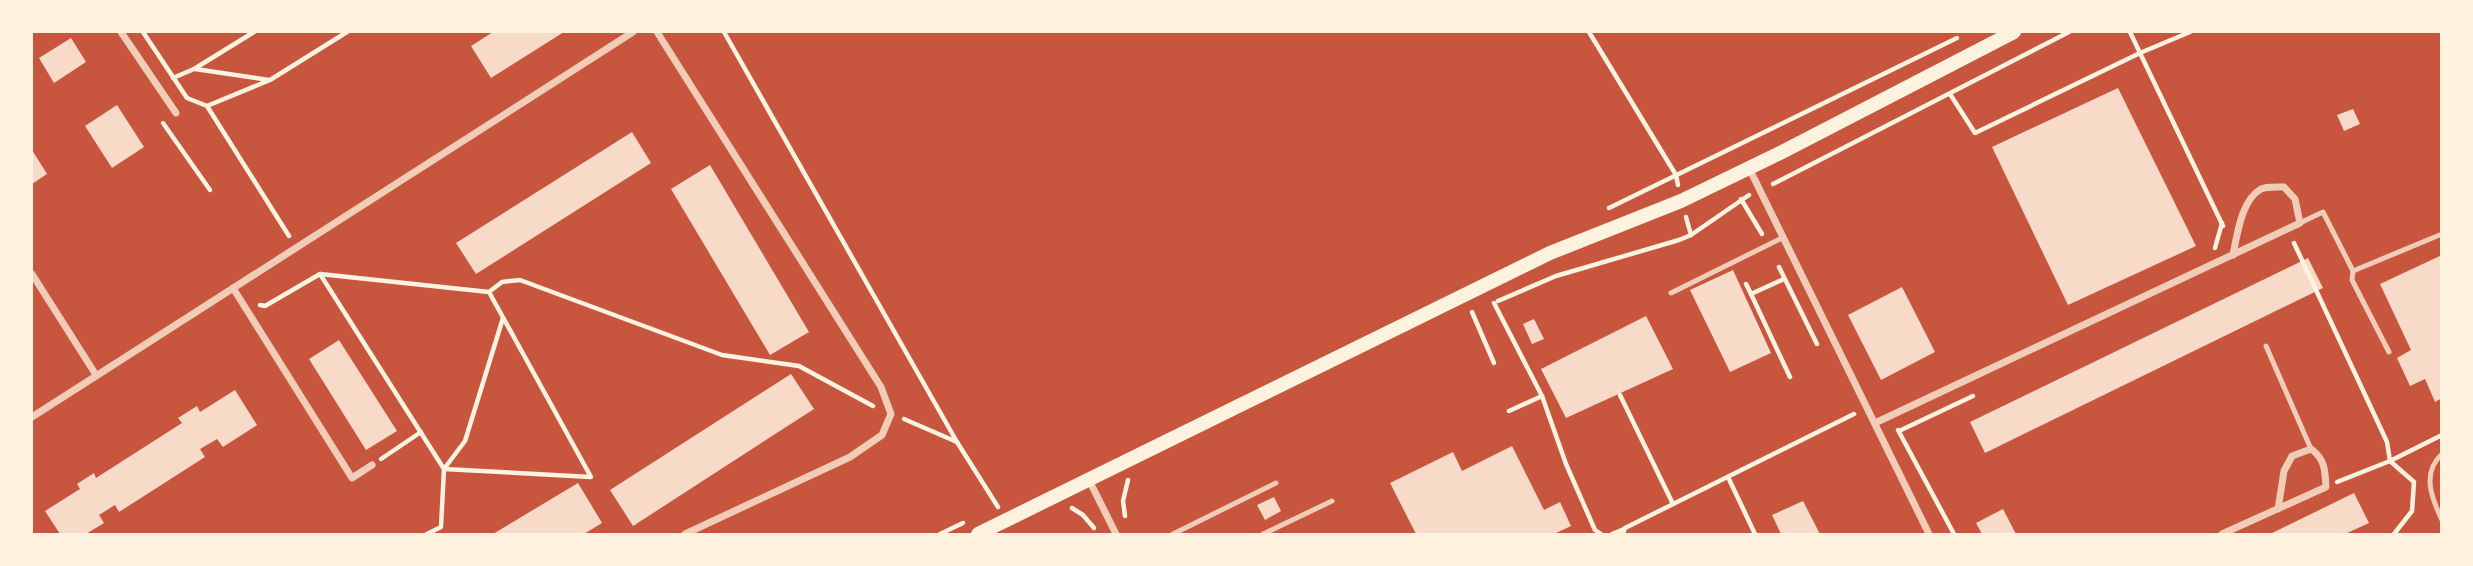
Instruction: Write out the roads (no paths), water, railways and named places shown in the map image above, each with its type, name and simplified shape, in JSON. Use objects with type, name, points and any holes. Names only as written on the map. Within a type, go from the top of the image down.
[{"type":"main road","points":[[978,534],[1550,253],[1681,201],[2014,32]]},
{"type":"street","points":[[121,32],[176,113]]},
{"type":"street","points":[[32,417],[633,32]]},
{"type":"street","points":[[657,32],[881,387],[891,414],[882,435],[850,457],[685,534]]},
{"type":"street","points":[[1749,168],[1929,534]]},
{"type":"street","points":[[1875,423],[2300,223],[2295,199],[2284,187],[2262,188],[2250,200],[2241,220],[2234,252]]},
{"type":"street","points":[[32,274],[96,374]]},
{"type":"street","points":[[233,288],[352,478],[372,465]]},
{"type":"street","points":[[2222,534],[2278,509],[2326,487],[2325,465],[2311,449],[2292,456],[2284,471],[2278,509]]},
{"type":"street","points":[[1089,480],[1116,534]]},
{"type":"lane","points":[[2300,223],[2323,212],[2389,352]]},
{"type":"lane","points":[[2353,271],[2441,234]]},
{"type":"lane","points":[[1671,293],[1784,237]]},
{"type":"lane","points":[[2266,346],[2311,449]]},
{"type":"lane","points":[[2441,454],[2435,460],[2429,483],[2441,520]]},
{"type":"lane","points":[[1172,534],[1276,483]]},
{"type":"lane","points":[[1263,534],[1332,502]]}]
